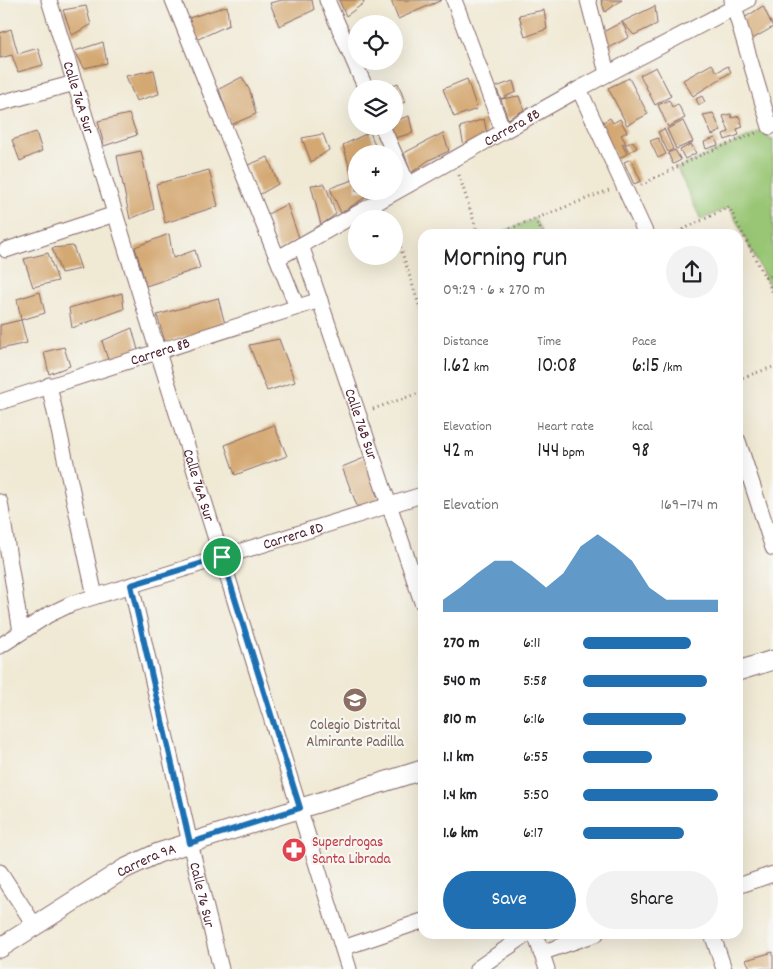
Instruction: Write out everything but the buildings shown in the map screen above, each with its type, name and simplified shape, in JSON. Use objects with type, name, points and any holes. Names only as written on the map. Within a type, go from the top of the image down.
[{"type":"street","name":"Calle 76A Sur","points":[[49,0],[350,969]]},
{"type":"street","points":[[173,0],[298,307]]},
{"type":"street","points":[[327,0],[362,80]]},
{"type":"street","points":[[454,0],[503,131]]},
{"type":"street","points":[[588,0],[607,73]]},
{"type":"street","name":"Carrera 8B","points":[[278,258],[579,88],[733,4],[748,0]]},
{"type":"street","points":[[733,4],[772,126]]},
{"type":"street","points":[[0,103],[75,83]]},
{"type":"street","points":[[579,88],[644,229]]},
{"type":"street","points":[[386,135],[408,185]]},
{"type":"street","points":[[6,250],[115,214]]},
{"type":"street","name":"Calle 76B Sur","points":[[301,245],[418,590]]},
{"type":"street","name":"Carrera 8B","points":[[0,402],[158,350],[320,300]]},
{"type":"street","points":[[49,385],[95,596]]},
{"type":"street","points":[[743,456],[773,548]]},
{"type":"street","name":"Carrera 8D","points":[[0,646],[71,604],[418,496]]},
{"type":"street","points":[[0,502],[2,524],[21,632]]},
{"type":"street","name":"Calle 76 Sur","points":[[131,585],[221,969]]},
{"type":"street","points":[[743,669],[773,660]]},
{"type":"street","name":"Carrera 9A","points":[[0,948],[124,869],[158,853],[418,771]]},
{"type":"street","points":[[0,872],[35,926]]},
{"type":"street","points":[[743,884],[773,874]]},
{"type":"street","points":[[343,948],[418,922]]},
{"type":"street","points":[[477,969],[520,939]]},
{"type":"street","points":[[537,939],[547,969]]},
{"type":"street","points":[[541,953],[582,939]]},
{"type":"street","points":[[714,939],[724,969]]},
{"type":"path","points":[[509,229],[625,189],[772,126]]},
{"type":"path","points":[[454,159],[476,229]]},
{"type":"path","points":[[684,229],[729,206],[740,229]]},
{"type":"path","points":[[535,219],[540,229]]},
{"type":"path","points":[[743,234],[773,293]]},
{"type":"path","points":[[403,256],[418,302]]},
{"type":"path","points":[[765,278],[773,276]]},
{"type":"path","points":[[743,377],[773,368]]},
{"type":"path","points":[[358,414],[418,393]]},
{"type":"green space","points":[[765,130],[770,140],[773,139],[773,293],[743,234],[743,229],[740,229],[729,207],[701,220],[677,168]]},
{"type":"green space","points":[[535,219],[540,229],[509,229]]},
{"type":"place","name":"Colegio Distrital Almirante Padilla","points":[[355,700]]},
{"type":"place","name":"Superdrogas Santa Librada","points":[[294,850]]},
{"type":"route","points":[[222,557],[300,808],[190,843],[131,585],[222,557]]}]
